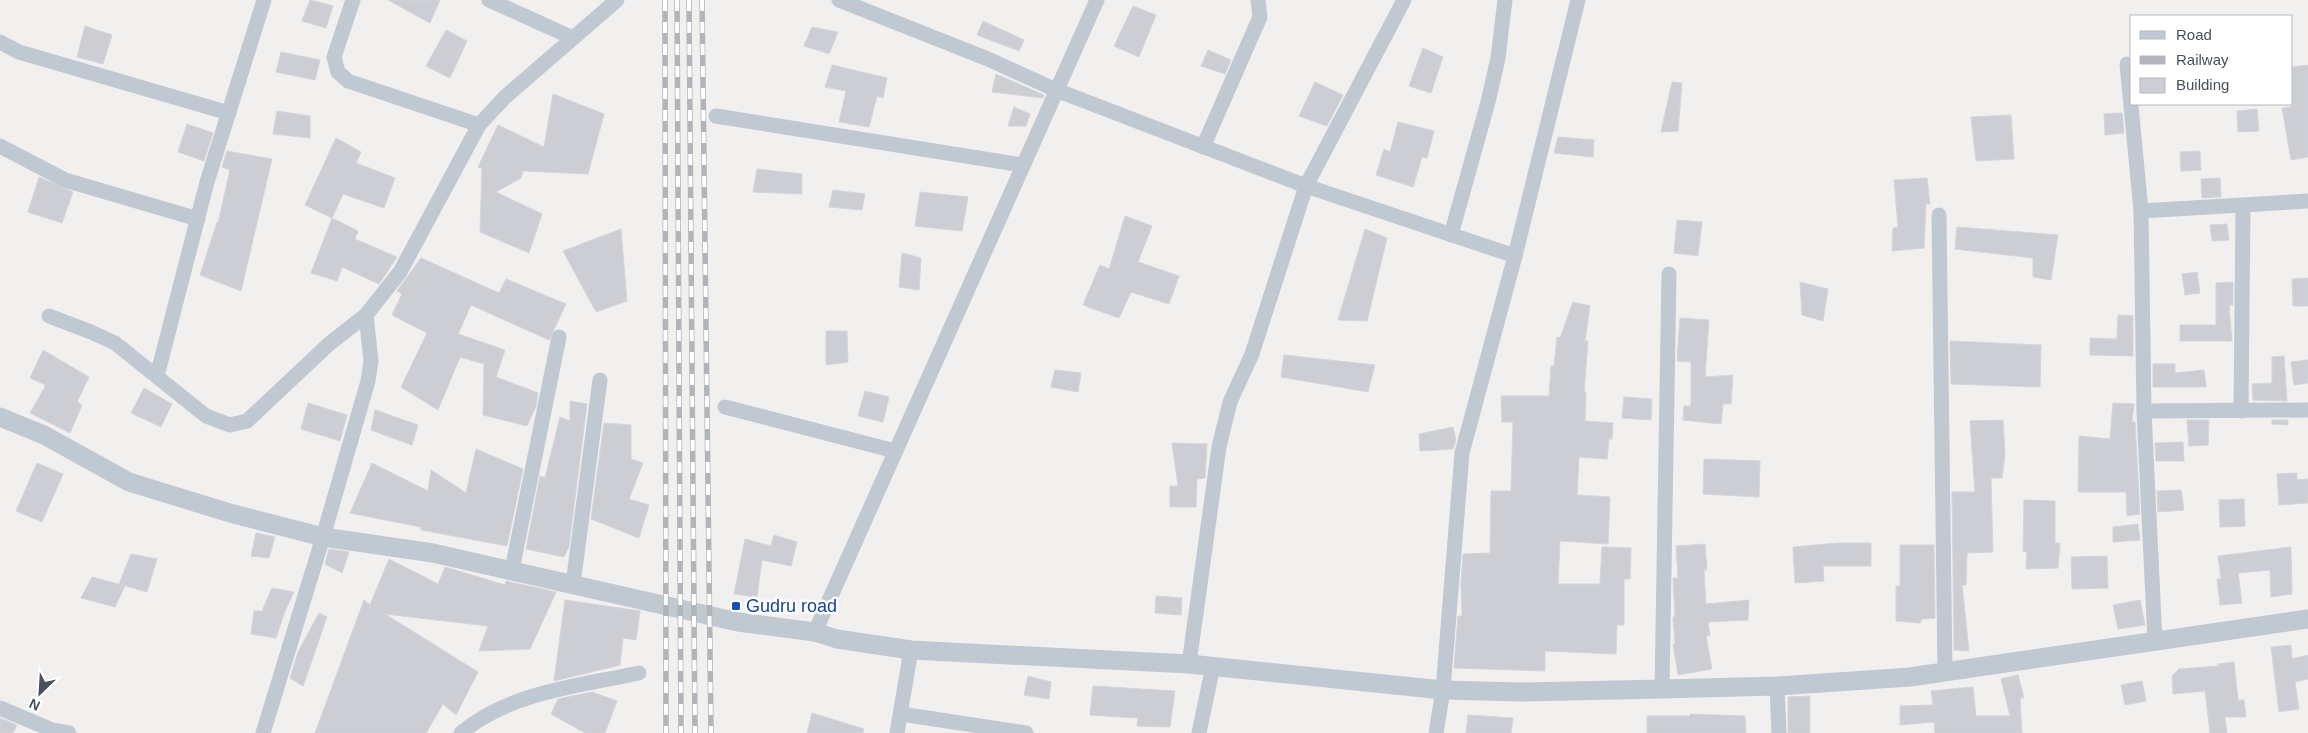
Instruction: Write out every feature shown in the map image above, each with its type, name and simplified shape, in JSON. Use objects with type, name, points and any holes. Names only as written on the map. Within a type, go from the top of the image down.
[{"type":"street","points":[[157,376],[198,219],[228,114],[264,0]]},
{"type":"street","points":[[353,0],[334,57],[338,72],[348,81],[479,125]]},
{"type":"street","points":[[489,0],[573,38]]},
{"type":"street","points":[[49,316],[115,343],[206,416],[230,425],[247,421],[329,344],[366,315],[400,272],[479,125],[505,97],[617,0]]},
{"type":"street","points":[[839,0],[988,59],[1056,90],[1203,147],[1306,186],[1515,256]]},
{"type":"street","points":[[814,632],[1097,0]]},
{"type":"street","points":[[1203,147],[1260,17],[1258,0]]},
{"type":"street","points":[[1189,664],[1219,447],[1230,402],[1252,354],[1306,186],[1404,0]]},
{"type":"street","points":[[1451,235],[1488,102],[1498,58],[1505,0]]},
{"type":"street","points":[[1436,733],[1443,690],[1462,453],[1515,256],[1578,0]]},
{"type":"street","points":[[0,42],[19,52],[228,114]]},
{"type":"street","points":[[2127,64],[2130,96]]},
{"type":"street","points":[[2131,105],[2141,211],[2144,411],[2155,641]]},
{"type":"street","points":[[716,116],[1022,165]]},
{"type":"street","points":[[0,146],[65,180],[198,219]]},
{"type":"street","points":[[2141,211],[2308,201]]},
{"type":"street","points":[[2242,410],[2243,206]]},
{"type":"street","points":[[1939,215],[1945,673]]},
{"type":"street","points":[[1662,689],[1669,274]]},
{"type":"street","points":[[263,733],[323,537],[368,380],[371,361],[366,315]]},
{"type":"street","points":[[512,570],[559,338]]},
{"type":"street","points":[[573,584],[600,380]]},
{"type":"street","points":[[725,407],[895,451]]},
{"type":"street","points":[[2144,411],[2308,410]]},
{"type":"street","points":[[0,417],[44,435],[129,482],[230,513],[323,537],[433,553],[738,622],[814,632],[838,639],[911,650],[1189,664],[1443,690],[1520,692],[1662,689],[1777,686],[1945,673],[2308,619]]},
{"type":"street","points":[[897,733],[911,650]]},
{"type":"street","points":[[1199,733],[1212,666]]},
{"type":"street","points":[[461,733],[472,724],[531,696],[639,673]]},
{"type":"street","points":[[1777,686],[1779,733]]},
{"type":"street","points":[[0,708],[53,731],[69,733]]},
{"type":"street","points":[[901,714],[1026,733]]},
{"type":"building","points":[[310,0],[333,6],[326,28],[302,21]]},
{"type":"building","points":[[388,0],[440,0],[430,23]]},
{"type":"building","points":[[1133,6],[1156,15],[1139,57],[1114,46]]},
{"type":"building","points":[[983,21],[1024,40],[1019,51],[977,35]]},
{"type":"building","points":[[85,26],[112,35],[103,64],[77,57]]},
{"type":"building","points":[[812,27],[838,32],[829,54],[804,46]]},
{"type":"building","points":[[446,30],[467,41],[450,78],[426,66]]},
{"type":"building","points":[[1423,48],[1443,57],[1431,93],[1409,86]]},
{"type":"building","points":[[1208,50],[1231,60],[1225,74],[1201,66]]},
{"type":"building","points":[[281,52],[320,60],[315,80],[276,72]]},
{"type":"building","points":[[832,65],[887,78],[883,98],[877,96],[869,127],[839,122],[846,91],[825,87]]},
{"type":"building","points":[[2308,65],[2308,157],[2291,160],[2282,108],[2292,107],[2293,105],[2293,67]]},
{"type":"building","points":[[996,74],[1044,95],[1043,98],[992,92]]},
{"type":"building","points":[[1315,82],[1343,95],[1327,126],[1299,116]]},
{"type":"building","points":[[1672,82],[1682,83],[1678,131],[1661,132]]},
{"type":"building","points":[[553,94],[604,114],[588,174],[523,171],[521,178],[496,192],[542,214],[529,253],[480,232],[482,168],[478,167],[498,125],[544,147]]},
{"type":"building","points":[[1014,107],[1030,114],[1026,126],[1008,126]]},
{"type":"building","points":[[2257,109],[2259,131],[2238,132],[2237,111]]},
{"type":"building","points":[[277,111],[310,116],[310,138],[273,134]]},
{"type":"building","points":[[2122,113],[2124,133],[2105,135],[2104,114]]},
{"type":"building","points":[[2011,115],[2014,159],[1976,161],[1971,117]]},
{"type":"building","points":[[1398,122],[1434,131],[1427,158],[1422,157],[1413,187],[1376,175],[1384,149],[1390,152]]},
{"type":"building","points":[[187,124],[213,133],[204,161],[178,152]]},
{"type":"building","points":[[1558,137],[1594,140],[1593,157],[1554,153]]},
{"type":"building","points":[[336,138],[361,152],[356,163],[395,178],[384,208],[343,194],[332,218],[305,205]]},
{"type":"building","points":[[227,151],[272,159],[241,291],[200,275],[218,223],[230,170],[222,167]]},
{"type":"building","points":[[2200,151],[2201,170],[2181,171],[2180,152]]},
{"type":"building","points":[[757,169],[802,174],[802,194],[753,192]]},
{"type":"building","points":[[39,177],[73,192],[62,223],[28,212]]},
{"type":"building","points":[[1927,178],[1930,204],[1926,204],[1924,248],[1892,251],[1893,228],[1898,227],[1894,180]]},
{"type":"building","points":[[2220,178],[2221,197],[2202,198],[2201,179]]},
{"type":"building","points":[[833,190],[865,194],[862,210],[829,207]]},
{"type":"building","points":[[920,192],[968,197],[962,231],[915,226]]},
{"type":"building","points":[[1125,216],[1152,226],[1138,262],[1179,276],[1169,304],[1131,292],[1119,318],[1083,305],[1100,265],[1109,269]]},
{"type":"building","points":[[332,218],[358,231],[355,239],[397,257],[379,284],[342,267],[337,281],[311,273]]},
{"type":"building","points":[[1677,220],[1702,222],[1698,256],[1674,253]]},
{"type":"building","points":[[2227,224],[2229,240],[2212,241],[2210,225]]},
{"type":"building","points":[[1957,227],[2058,235],[2051,280],[2033,277],[2033,258],[1955,249]]},
{"type":"building","points":[[621,229],[627,301],[596,312],[563,251]]},
{"type":"building","points":[[1365,229],[1387,238],[1367,321],[1338,320]]},
{"type":"building","points":[[902,253],[921,258],[919,290],[899,287]]},
{"type":"building","points":[[421,258],[499,293],[506,279],[566,304],[549,340],[471,305],[458,334],[505,350],[496,377],[538,393],[536,406],[527,426],[483,415],[484,364],[460,357],[438,410],[401,387],[427,333],[392,315],[402,294],[397,291]]},
{"type":"building","points":[[2197,272],[2200,293],[2185,295],[2182,274]]},
{"type":"building","points":[[2308,278],[2308,306],[2293,306],[2292,279]]},
{"type":"building","points":[[1800,282],[1828,289],[1823,321],[1802,315]]},
{"type":"building","points":[[2233,282],[2233,305],[2229,305],[2232,341],[2180,341],[2180,325],[2216,325],[2216,283]]},
{"type":"building","points":[[1573,302],[1590,306],[1585,341],[1588,341],[1584,392],[1586,392],[1585,421],[1613,423],[1612,439],[1609,439],[1607,459],[1579,457],[1577,495],[1610,497],[1608,544],[1560,541],[1558,584],[1600,584],[1602,547],[1631,548],[1630,579],[1624,579],[1624,625],[1617,625],[1616,654],[1545,651],[1545,671],[1454,668],[1458,616],[1462,616],[1461,584],[1463,554],[1490,553],[1491,491],[1511,491],[1513,422],[1502,422],[1501,396],[1549,396],[1551,366],[1554,366],[1557,337],[1560,338]]},
{"type":"building","points":[[2118,315],[2133,316],[2133,356],[2090,355],[2090,338],[2117,339]]},
{"type":"building","points":[[1680,318],[1709,320],[1705,377],[1733,375],[1731,404],[1723,404],[1721,424],[1683,420],[1684,406],[1691,406],[1691,362],[1677,361]]},
{"type":"building","points":[[826,331],[847,331],[848,362],[826,365]]},
{"type":"building","points":[[1950,341],[2041,345],[2040,387],[1951,384]]},
{"type":"building","points":[[43,350],[89,377],[77,402],[82,405],[70,433],[30,413],[46,385],[30,378]]},
{"type":"building","points":[[1284,355],[1375,365],[1368,392],[1281,377]]},
{"type":"building","points":[[2284,356],[2287,401],[2253,400],[2252,384],[2272,383],[2272,357]]},
{"type":"building","points":[[2308,360],[2308,383],[2294,385],[2291,362]]},
{"type":"building","points":[[2153,364],[2175,364],[2175,373],[2204,370],[2206,387],[2153,387]]},
{"type":"building","points":[[1055,370],[1081,373],[1078,392],[1051,387]]},
{"type":"building","points":[[144,388],[172,404],[161,427],[131,413]]},
{"type":"building","points":[[865,391],[889,397],[883,422],[858,416]]},
{"type":"building","points":[[1624,397],[1652,399],[1651,420],[1622,418]]},
{"type":"building","points":[[570,401],[587,404],[569,546],[564,557],[526,549],[540,476],[545,478],[560,417],[570,421]]},
{"type":"building","points":[[308,403],[347,415],[340,441],[301,429]]},
{"type":"building","points":[[2113,403],[2134,404],[2132,422],[2135,422],[2140,514],[2127,516],[2126,492],[2078,492],[2079,436],[2110,439]]},
{"type":"building","points":[[375,410],[418,425],[412,445],[371,430]]},
{"type":"building","points":[[2003,420],[2005,455],[2002,478],[1991,478],[1993,552],[1967,553],[1966,585],[1962,585],[1969,651],[1954,650],[1952,492],[1975,492],[1970,421]]},
{"type":"building","points":[[2187,420],[2209,420],[2208,445],[2189,446]]},
{"type":"building","points":[[2272,420],[2288,420],[2288,425],[2272,424]]},
{"type":"building","points":[[604,423],[631,425],[631,459],[643,463],[629,499],[649,505],[639,538],[591,519]]},
{"type":"building","points":[[1453,427],[1456,440],[1453,449],[1420,451],[1419,434]]},
{"type":"building","points":[[2183,442],[2184,461],[2156,461],[2155,443]]},
{"type":"building","points":[[1172,443],[1207,444],[1205,478],[1197,479],[1196,507],[1170,507],[1170,486],[1178,486]]},
{"type":"building","points":[[476,449],[523,469],[507,546],[421,530],[421,527],[350,513],[372,463],[428,491],[431,470],[466,493]]},
{"type":"building","points":[[1704,459],[1760,461],[1759,497],[1703,494]]},
{"type":"building","points":[[37,463],[63,474],[42,522],[16,511]]},
{"type":"building","points":[[2297,473],[2297,480],[2308,479],[2308,503],[2279,505],[2277,474]]},
{"type":"building","points":[[2181,490],[2184,510],[2158,512],[2157,491]]},
{"type":"building","points":[[2244,499],[2245,526],[2220,527],[2219,500]]},
{"type":"building","points":[[2024,500],[2055,501],[2055,543],[2060,543],[2058,568],[2026,569],[2027,551],[2023,552]]},
{"type":"building","points":[[2138,524],[2140,540],[2113,542],[2113,527]]},
{"type":"building","points":[[256,533],[275,537],[269,558],[251,556]]},
{"type":"building","points":[[774,535],[797,542],[791,566],[762,560],[757,597],[734,594],[745,539],[771,546]]},
{"type":"building","points":[[1839,543],[1871,543],[1871,566],[1823,566],[1824,581],[1795,583],[1793,547]]},
{"type":"building","points":[[1705,544],[1707,570],[1704,570],[1706,604],[1749,600],[1748,620],[1708,622],[1710,635],[1706,636],[1712,669],[1678,675],[1673,644],[1675,644],[1673,617],[1675,617],[1673,578],[1678,578],[1676,546]]},
{"type":"building","points":[[1900,545],[1934,545],[1935,618],[1922,619],[1920,623],[1896,621],[1896,586],[1900,586]]},
{"type":"building","points":[[2291,547],[2292,594],[2271,597],[2270,570],[2238,573],[2242,603],[2220,605],[2217,579],[2221,579],[2218,556]]},
{"type":"building","points":[[329,549],[349,552],[342,573],[325,564]]},
{"type":"building","points":[[131,554],[157,559],[147,592],[119,584]]},
{"type":"building","points":[[2107,556],[2108,588],[2072,589],[2071,557]]},
{"type":"building","points":[[389,559],[438,584],[445,567],[505,585],[506,581],[556,592],[530,649],[479,651],[488,626],[385,614],[478,672],[456,715],[443,704],[426,733],[315,733],[364,600],[370,605]]},
{"type":"building","points":[[92,577],[125,586],[115,607],[81,598]]},
{"type":"building","points":[[272,588],[294,592],[276,638],[251,634],[254,611],[262,611]]},
{"type":"building","points":[[1156,596],[1182,598],[1181,615],[1155,613]]},
{"type":"building","points":[[565,600],[640,611],[636,640],[623,638],[620,665],[554,681]]},
{"type":"building","points":[[2140,600],[2145,625],[2118,629],[2113,605]]},
{"type":"building","points":[[319,613],[327,617],[303,686],[290,678],[298,652]]},
{"type":"building","points":[[2291,645],[2292,659],[2308,655],[2308,679],[2295,682],[2299,709],[2279,712],[2271,647]]},
{"type":"building","points":[[2234,662],[2238,700],[2244,700],[2246,717],[2225,717],[2227,733],[2210,733],[2205,691],[2173,694],[2172,676],[2179,669],[2219,666],[2218,664]]},
{"type":"building","points":[[2018,675],[2024,698],[2020,698],[2022,733],[1935,733],[1934,722],[1900,725],[1900,706],[1933,705],[1931,691],[1973,687],[1976,716],[2010,716],[2001,679]]},
{"type":"building","points":[[1028,676],[1051,682],[1049,699],[1024,695]]},
{"type":"building","points":[[2142,681],[2146,701],[2125,705],[2121,685]]},
{"type":"building","points":[[1093,686],[1175,691],[1170,727],[1137,726],[1138,718],[1090,715]]},
{"type":"building","points":[[592,692],[617,701],[605,733],[585,733],[551,714],[558,699]]},
{"type":"building","points":[[1810,696],[1810,733],[1788,733],[1788,697]]},
{"type":"building","points":[[812,713],[864,729],[863,733],[807,733]]},
{"type":"building","points":[[1690,714],[1745,716],[1746,733],[1647,733],[1647,716],[1690,716]]},
{"type":"building","points":[[1468,715],[1513,718],[1511,733],[1466,733]]},
{"type":"building","points":[[0,718],[17,725],[13,733],[0,733]]},
{"type":"railway","points":[[665,0],[666,733]]},
{"type":"railway","points":[[677,0],[681,733]]},
{"type":"railway","points":[[689,0],[695,733]]},
{"type":"railway","points":[[702,0],[711,733]]},
{"type":"place","name":"Gudru road","points":[[736,606]]}]
